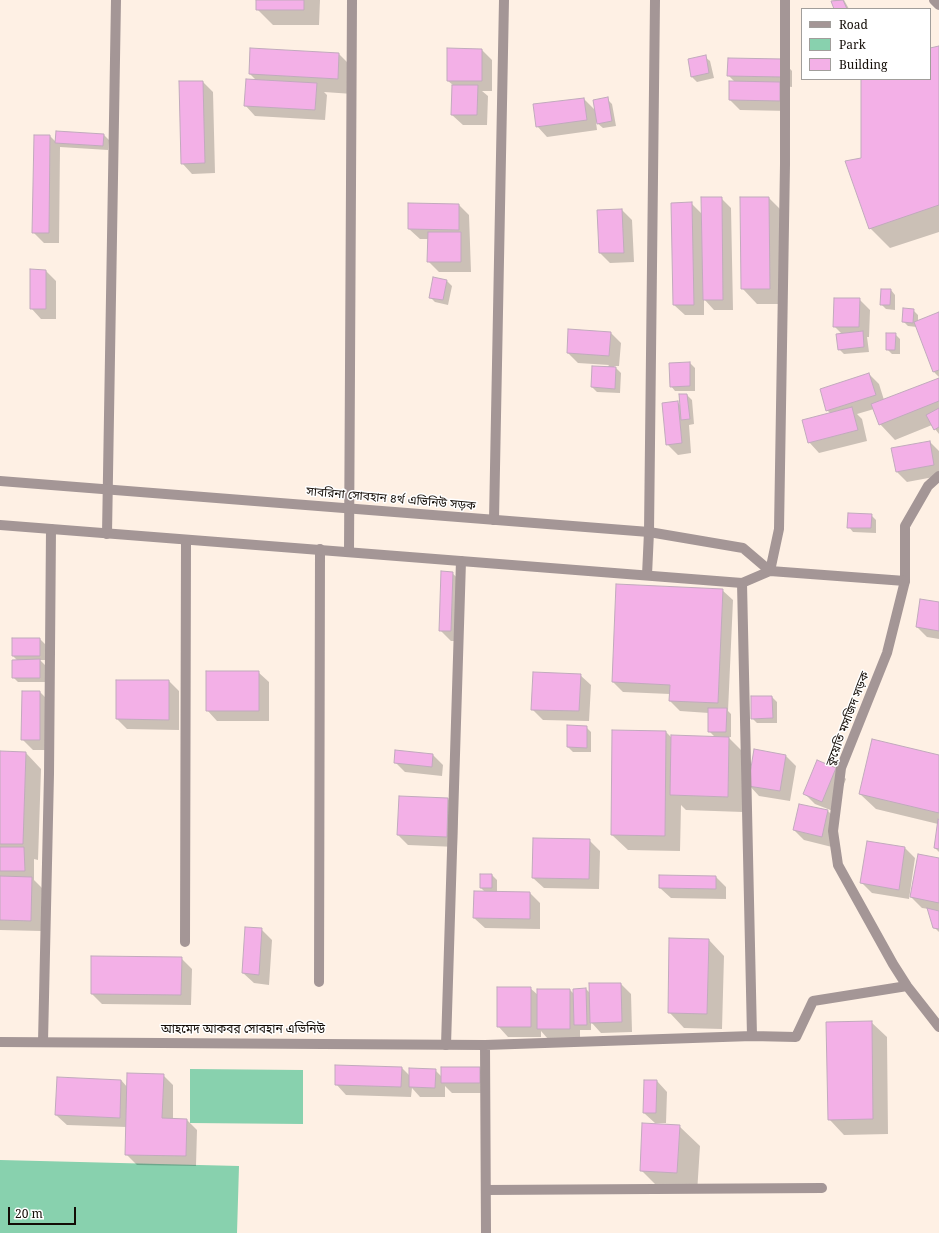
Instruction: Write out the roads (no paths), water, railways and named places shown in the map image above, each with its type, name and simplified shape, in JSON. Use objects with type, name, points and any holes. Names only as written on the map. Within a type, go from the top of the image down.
[{"type":"street","points":[[107,534],[116,0]]},
{"type":"street","points":[[349,551],[352,0]]},
{"type":"street","points":[[494,520],[504,0]]},
{"type":"street","points":[[647,575],[649,532],[655,0]]},
{"type":"street","points":[[770,571],[779,529],[785,164],[785,0]]},
{"type":"street","points":[[934,0],[939,5]]},
{"type":"street","name":"কুয়েতি মসজিদ সড়ক","points":[[939,476],[928,486],[905,526],[905,581],[887,654],[841,768],[833,831],[838,865],[893,964],[907,986],[939,1027]]},
{"type":"street","name":"সাবরিনা সোবহান ৪র্থ এভিনিউ সড়ক","points":[[0,481],[649,532],[743,548],[770,571]]},
{"type":"street","points":[[0,525],[349,551],[742,583],[770,571],[905,581]]},
{"type":"street","points":[[43,1042],[49,774],[51,529]]},
{"type":"street","points":[[184,942],[186,540]]},
{"type":"street","points":[[319,982],[320,549]]},
{"type":"street","points":[[446,1045],[461,561]]},
{"type":"street","points":[[742,583],[752,1036]]},
{"type":"street","name":"আহমেদ আকবর সোবহান এভিনিউ","points":[[0,1042],[485,1045],[752,1036],[796,1037],[813,1001],[907,986]]},
{"type":"street","points":[[485,1045],[486,1233]]},
{"type":"street","points":[[486,1190],[822,1188]]}]
